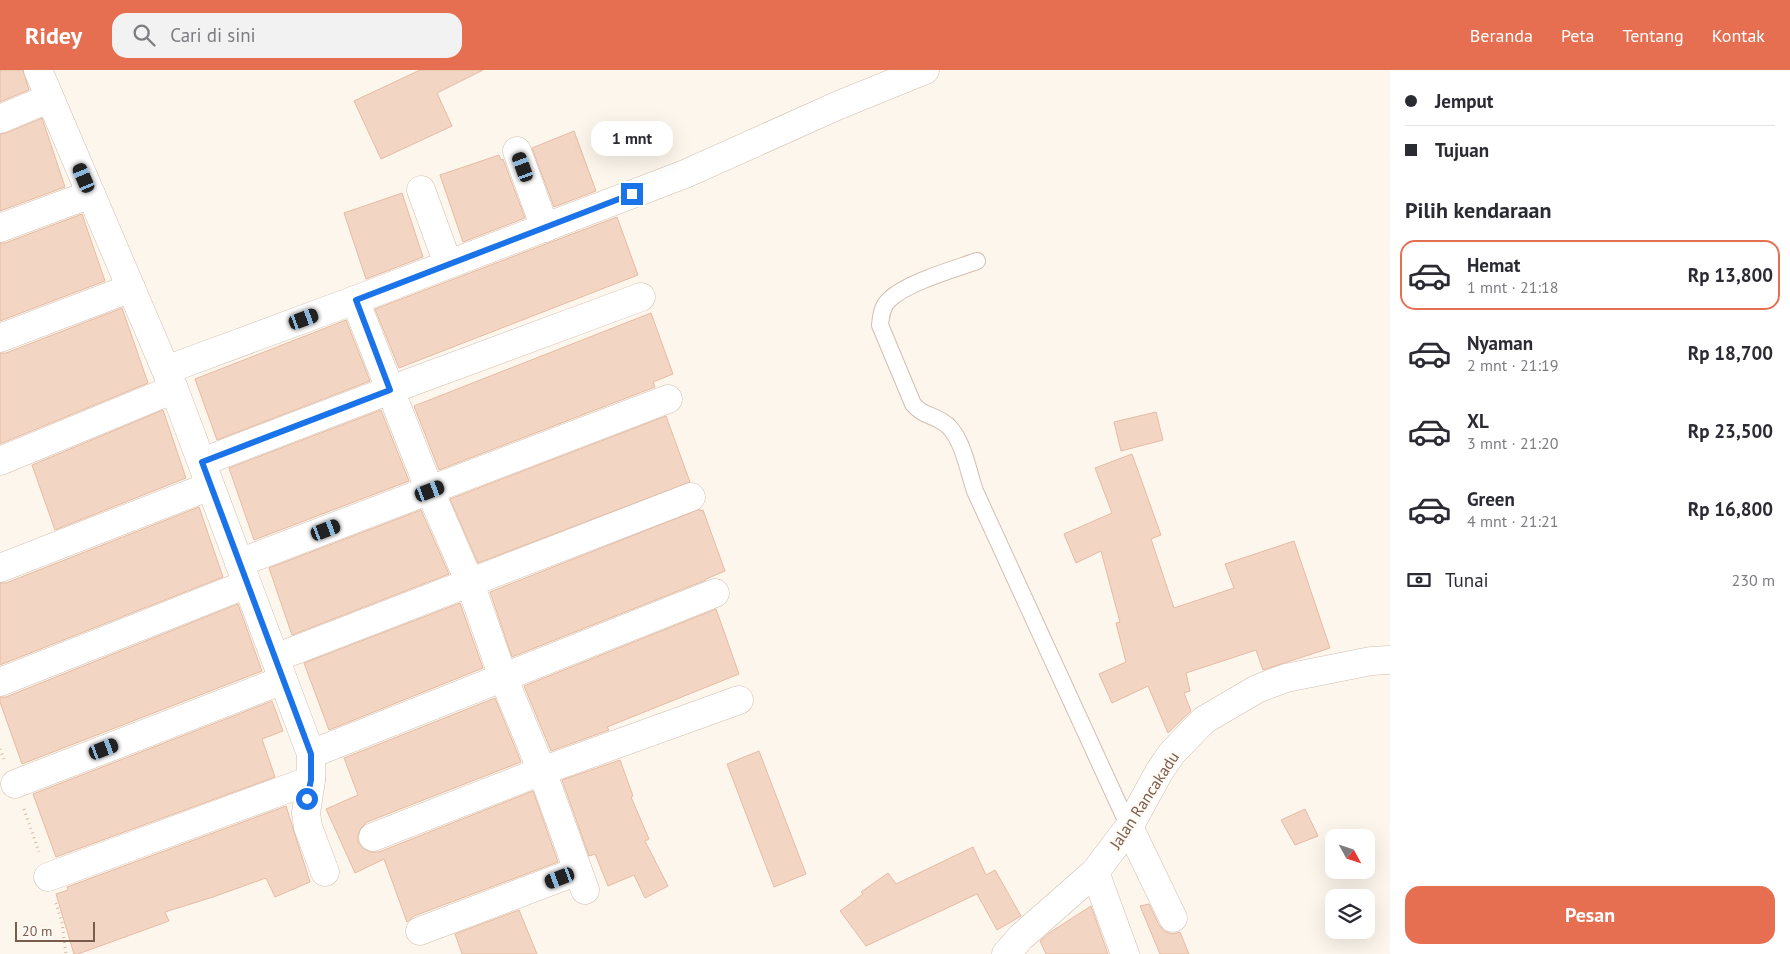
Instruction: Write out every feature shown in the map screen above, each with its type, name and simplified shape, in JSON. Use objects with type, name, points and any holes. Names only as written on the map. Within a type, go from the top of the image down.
[{"type":"street","points":[[38,70],[170,380],[279,669],[311,767],[306,806],[308,827],[325,872]]},
{"type":"street","points":[[0,461],[170,380],[356,300],[685,174],[925,70]]},
{"type":"street","points":[[0,119],[50,98]]},
{"type":"street","points":[[517,151],[544,228]]},
{"type":"street","points":[[421,190],[448,264]]},
{"type":"street","points":[[0,228],[91,194]]},
{"type":"street","points":[[0,338],[131,288]]},
{"type":"street","points":[[0,568],[390,390],[641,297]]},
{"type":"street","points":[[356,300],[430,491],[470,583],[504,677],[542,771],[581,880],[420,931]]},
{"type":"street","points":[[0,682],[430,491],[668,399]]},
{"type":"street","points":[[15,784],[470,583],[691,498]]},
{"type":"street","points":[[48,877],[311,767],[504,677],[715,593]]},
{"type":"street","name":"Jalan Rancakadu","points":[[1006,954],[1021,937],[1095,872],[1129,827],[1159,772],[1172,753],[1204,720],[1257,689],[1286,678],[1371,661],[1390,660]]},
{"type":"street","points":[[374,837],[542,771],[739,700]]},
{"type":"street","points":[[1129,827],[1173,918]]},
{"type":"street","points":[[1095,872],[1125,954]]},
{"type":"lane","points":[[977,262],[934,276],[901,291],[888,300],[882,312],[880,325],[913,404],[922,414],[942,421],[956,436],[975,491],[1129,827]]},
{"type":"path","points":[[0,749],[15,784],[48,877],[62,923],[66,954]]},
{"type":"building","points":[[0,70],[23,70],[29,90],[0,102]]},
{"type":"building","points":[[420,70],[483,70],[437,93],[452,126],[381,159],[354,101]]},
{"type":"building","points":[[42,118],[65,187],[0,211],[0,134]]},
{"type":"building","points":[[574,131],[596,191],[554,207],[532,148]]},
{"type":"building","points":[[499,155],[501,160],[503,159],[525,218],[463,242],[440,175]]},
{"type":"building","points":[[402,193],[423,257],[366,279],[344,213]]},
{"type":"building","points":[[82,214],[105,281],[0,321],[0,243],[5,243]]},
{"type":"building","points":[[617,217],[638,275],[399,368],[375,309]]},
{"type":"building","points":[[122,308],[148,383],[0,444],[0,353],[6,353]]},
{"type":"building","points":[[651,313],[673,374],[653,382],[655,387],[439,470],[414,406]]},
{"type":"building","points":[[346,320],[370,381],[217,440],[195,379]]},
{"type":"building","points":[[163,410],[186,478],[55,530],[32,465]]},
{"type":"building","points":[[381,410],[409,481],[254,540],[229,468]]},
{"type":"building","points":[[1156,412],[1163,440],[1121,451],[1114,422]]},
{"type":"building","points":[[666,416],[690,482],[478,563],[450,499]]},
{"type":"building","points":[[1132,454],[1161,535],[1151,539],[1174,608],[1234,588],[1225,564],[1294,541],[1330,648],[1263,670],[1256,650],[1186,673],[1190,691],[1184,693],[1191,711],[1168,733],[1148,686],[1112,703],[1099,674],[1126,662],[1116,623],[1120,622],[1101,551],[1076,563],[1064,534],[1112,513],[1095,468]]},
{"type":"building","points":[[199,507],[223,577],[0,665],[0,583],[6,583]]},
{"type":"building","points":[[700,509],[700,511],[703,510],[725,571],[512,657],[490,592]]},
{"type":"building","points":[[421,510],[449,574],[292,635],[269,568]]},
{"type":"building","points":[[460,603],[483,668],[329,730],[304,663]]},
{"type":"building","points":[[238,604],[262,671],[22,764],[0,702],[0,697],[6,697]]},
{"type":"building","points":[[716,609],[739,674],[607,727],[609,730],[551,751],[524,686]]},
{"type":"building","points":[[495,698],[521,762],[367,822],[361,828],[358,842],[364,849],[371,852],[379,852],[533,791],[558,862],[414,916],[407,922],[384,859],[355,873],[326,809],[358,795],[344,758]]},
{"type":"building","points":[[272,701],[283,731],[262,739],[275,777],[56,857],[33,794]]},
{"type":"building","points":[[759,751],[806,874],[774,887],[727,764]]},
{"type":"building","points":[[620,760],[633,796],[631,797],[649,839],[645,841],[668,886],[645,898],[634,875],[608,886],[595,854],[589,856],[562,780]]},
{"type":"building","points":[[286,806],[310,882],[275,897],[266,878],[165,912],[169,921],[74,954],[56,894],[68,890],[67,887]]},
{"type":"building","points":[[1305,809],[1318,836],[1295,845],[1281,820]]},
{"type":"building","points":[[973,847],[986,875],[995,870],[1021,916],[997,930],[977,894],[866,946],[840,911],[863,894],[861,892],[888,873],[896,884]]},
{"type":"building","points":[[1149,904],[1164,931],[1172,934],[1180,932],[1189,954],[1160,954],[1140,906]]},
{"type":"building","points":[[1091,906],[1108,954],[1046,954],[1040,941],[1049,933]]},
{"type":"building","points":[[519,910],[537,954],[462,954],[455,934]]},
{"type":"route","points":[[307,799],[311,780],[311,754],[202,462],[390,390],[356,300],[632,194]]}]
